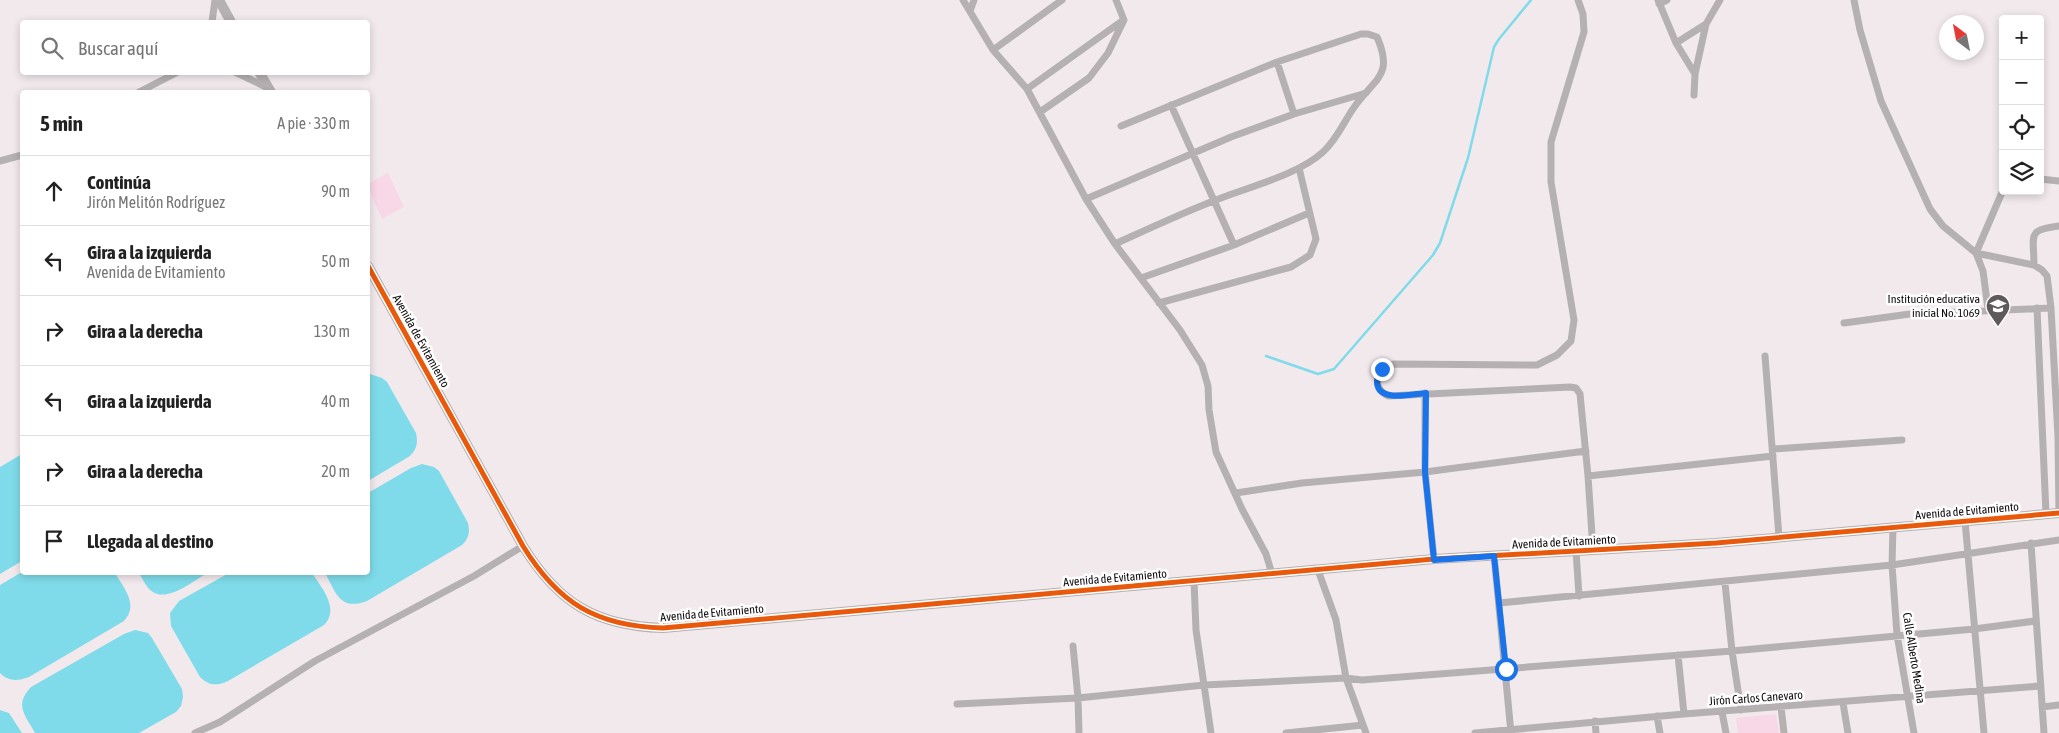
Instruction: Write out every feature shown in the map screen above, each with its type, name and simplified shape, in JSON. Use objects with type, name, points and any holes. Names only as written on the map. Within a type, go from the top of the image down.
[{"type":"street","points":[[212,20],[215,0]]},
{"type":"street","points":[[219,0],[230,20]]},
{"type":"street","points":[[963,0],[993,50],[1027,89],[1086,200],[1115,244],[1180,330],[1205,372],[1216,452],[1242,509],[1266,554],[1272,574]]},
{"type":"street","points":[[970,11],[974,0]]},
{"type":"street","points":[[993,50],[1062,0]]},
{"type":"street","points":[[1040,112],[1089,78],[1108,53],[1124,20],[1116,0]]},
{"type":"street","points":[[1578,0],[1583,14],[1584,32],[1551,142],[1551,182],[1574,320],[1571,341],[1557,355],[1537,365],[1387,365],[1378,374],[1377,386],[1382,393],[1388,396],[1576,388],[1580,394],[1586,451],[1593,550]]},
{"type":"street","points":[[1667,0],[1659,2],[1676,43],[1695,74]]},
{"type":"street","points":[[1694,95],[1695,74],[1706,24],[1720,0]]},
{"type":"street","points":[[1854,0],[1860,30],[1881,101],[1930,209],[1943,226],[1969,245],[1976,253],[1983,271],[1988,309]]},
{"type":"street","points":[[1027,89],[1124,20]]},
{"type":"street","points":[[1676,43],[1706,24]]},
{"type":"street","points":[[1115,244],[1214,201],[1307,165],[1338,136],[1355,105],[1377,82],[1383,69],[1384,58],[1377,37],[1361,34],[1276,62],[1122,126]]},
{"type":"street","points":[[1276,62],[1294,114]]},
{"type":"street","points":[[143,90],[172,75]]},
{"type":"street","points":[[241,75],[269,90]]},
{"type":"street","points":[[261,75],[269,90]]},
{"type":"street","points":[[1086,200],[1193,153],[1294,114],[1368,92]]},
{"type":"street","points":[[1171,105],[1234,245]]},
{"type":"street","points":[[0,161],[20,156]]},
{"type":"street","points":[[1159,303],[1291,267],[1310,255],[1316,239],[1299,168]]},
{"type":"street","points":[[2044,179],[2059,181]]},
{"type":"street","points":[[1976,253],[2001,195]]},
{"type":"street","points":[[1141,278],[1234,245],[1309,213]]},
{"type":"street","points":[[2034,264],[2034,236],[2036,231],[2040,228],[2059,226]]},
{"type":"street","points":[[1976,253],[2034,264],[2046,276],[2052,308],[2058,437],[2059,513]]},
{"type":"street","name":"Avenida de Evitamiento","points":[[370,270],[523,546],[544,577],[571,601],[594,614],[636,627],[663,628],[1434,560],[1716,543],[2059,513]]},
{"type":"street","points":[[2037,308],[2046,514]]},
{"type":"street","points":[[1844,323],[1910,314],[1988,309],[2052,308]]},
{"type":"street","points":[[1765,356],[1779,537]]},
{"type":"street","points":[[1426,393],[1425,472],[1434,560]]},
{"type":"street","points":[[1588,476],[1773,452],[1902,440]]},
{"type":"street","points":[[1236,493],[1302,483],[1425,472],[1586,451]]},
{"type":"street","points":[[1965,521],[1984,733]]},
{"type":"street","name":"Calle Alberto Medina","points":[[1894,527],[1892,565],[1897,635],[1914,733]]},
{"type":"street","points":[[1499,603],[1724,583],[1892,565],[2059,540]]},
{"type":"street","points":[[2031,543],[2044,733]]},
{"type":"street","points":[[195,733],[220,722],[315,661],[474,576],[523,546]]},
{"type":"street","points":[[1576,551],[1579,596]]},
{"type":"street","points":[[1494,556],[1511,731]]},
{"type":"street","points":[[1318,570],[1336,620],[1346,678],[1366,733]]},
{"type":"street","points":[[1194,581],[1196,630],[1211,733]]},
{"type":"street","points":[[1724,583],[1741,710]]},
{"type":"street","points":[[957,704],[1078,698],[1204,685],[1346,678],[1362,680],[1506,669],[1732,651],[1974,629],[2035,621]]},
{"type":"street","points":[[1073,646],[1079,733]]},
{"type":"street","points":[[1678,655],[1684,714]]},
{"type":"street","name":"Jirón Carlos Canevaro","points":[[1475,733],[1657,716],[1843,703],[2040,686]]},
{"type":"street","points":[[1843,703],[1848,733]]},
{"type":"street","points":[[2042,707],[2059,705]]},
{"type":"street","points":[[1780,707],[1784,733]]},
{"type":"street","points":[[1722,712],[1726,733]]},
{"type":"street","points":[[1657,716],[1660,733]]},
{"type":"street","points":[[1595,722],[1596,733]]},
{"type":"street","points":[[1286,733],[1363,725]]},
{"type":"shaded area","points":[[388,173],[404,207],[382,219],[370,192],[370,183]]},
{"type":"shaded area","points":[[1776,714],[1779,733],[1738,733],[1736,718]]},
{"type":"water","points":[[370,374],[387,382],[416,433],[416,448],[410,456],[370,480]]},
{"type":"water","points":[[20,455],[20,562],[0,574],[0,467]]},
{"type":"water","points":[[422,464],[434,467],[439,471],[468,523],[468,537],[462,545],[367,601],[351,604],[345,602],[336,593],[326,575],[370,575],[370,492],[411,468]]},
{"type":"water","points":[[20,573],[20,575],[116,575],[126,591],[130,609],[124,621],[29,677],[17,680],[10,679],[0,673],[0,585]]},
{"type":"water","points":[[140,575],[205,575],[181,589],[166,594],[153,592]]},
{"type":"water","points":[[225,575],[313,575],[328,599],[330,612],[324,625],[228,681],[213,684],[200,677],[171,626],[170,613],[179,601]]},
{"type":"water","points":[[135,630],[148,633],[152,638],[182,689],[181,706],[176,712],[139,733],[35,733],[22,705],[26,693],[31,687],[124,634]]},
{"type":"water","points":[[0,710],[9,713],[22,733],[0,733]]},
{"type":"waterway","points":[[1266,356],[1318,374],[1334,369],[1433,255],[1440,243],[1468,158],[1494,47],[1531,0]]},
{"type":"cycle path","points":[[370,270],[523,546],[536,566],[550,583],[581,608],[598,616],[639,626],[663,628],[1434,559],[1716,543],[2059,513]]},
{"type":"place","name":"Institución educativa inicial No. 1069","points":[[1998,327]]},
{"type":"route","points":[[1382,369],[1378,374],[1377,386],[1382,393],[1388,396],[1426,393],[1425,472],[1434,560],[1494,556],[1506,669]]}]
